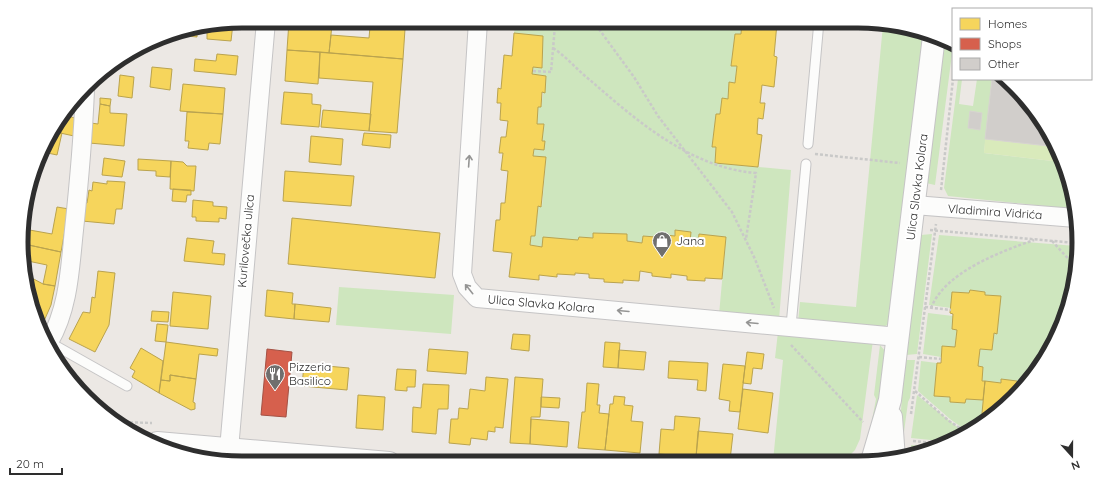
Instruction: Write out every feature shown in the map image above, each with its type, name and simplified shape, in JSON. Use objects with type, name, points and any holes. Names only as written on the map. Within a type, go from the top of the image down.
[{"type":"main road","name":"Ulica Slavka Kolara","points":[[874,456],[890,400],[933,41]]},
{"type":"main road","name":"Ulica Slavka Kolara","points":[[890,400],[894,453]]},
{"type":"main road","points":[[180,447],[228,455],[248,456]]},
{"type":"street","name":"Kurilovečka ulica","points":[[228,455],[265,28]]},
{"type":"street","name":"Ulica Slavka Kolara","points":[[478,28],[462,274],[464,282],[471,293],[477,298],[898,337]]},
{"type":"street","points":[[50,337],[61,317],[69,273],[83,132],[85,97]]},
{"type":"street","name":"Vladimira Vidrića","points":[[914,205],[1071,218]]},
{"type":"lane","points":[[808,144],[818,28]]},
{"type":"lane","points":[[786,326],[806,164]]},
{"type":"lane","points":[[54,345],[127,386]]},
{"type":"path","points":[[533,71],[551,72],[555,28]]},
{"type":"path","points":[[598,28],[634,77],[658,116],[732,212],[746,239],[775,311],[768,311]]},
{"type":"path","points":[[553,48],[643,123],[687,152],[718,166],[756,173],[746,239]]},
{"type":"path","points":[[913,403],[936,230],[953,80]]},
{"type":"path","points":[[912,228],[1072,243]]},
{"type":"path","points":[[931,308],[937,294],[971,268],[994,255],[1036,239]]},
{"type":"path","points":[[1052,241],[1071,263]]},
{"type":"path","points":[[925,308],[951,310]]},
{"type":"path","points":[[786,326],[787,340],[867,427]]},
{"type":"path","points":[[918,357],[941,359]]},
{"type":"path","points":[[914,390],[962,429]]},
{"type":"path","points":[[908,441],[932,443]]},
{"type":"green space","points":[[515,28],[741,28],[741,34],[735,34],[731,65],[737,66],[735,83],[729,82],[728,99],[722,99],[720,114],[716,114],[712,146],[716,147],[715,163],[791,170],[779,320],[719,315],[726,237],[699,234],[698,243],[690,242],[691,232],[676,230],[675,236],[656,234],[656,237],[643,236],[642,243],[627,241],[627,234],[593,233],[593,238],[579,237],[578,240],[542,247],[530,245],[531,236],[535,236],[538,206],[542,206],[546,158],[533,156],[534,149],[545,141],[542,141],[544,125],[537,124],[538,107],[541,107],[546,76],[532,74],[533,67],[542,68],[543,59],[514,33]]},
{"type":"green space","points":[[883,30],[924,38],[890,323],[884,327],[798,322],[800,302],[856,307]]},
{"type":"green space","points":[[944,46],[952,50],[952,54],[935,185],[926,183]]},
{"type":"green space","points":[[958,80],[962,80],[959,104],[973,106],[977,80],[992,80],[984,153],[1057,161],[1065,187],[1069,209],[948,196],[944,188]]},
{"type":"green space","points":[[985,139],[1050,146],[1057,161],[984,153]]},
{"type":"green space","points":[[932,234],[917,354],[906,355],[921,235]]},
{"type":"green space","points":[[939,235],[1072,246],[1068,284],[1056,324],[1036,361],[1018,384],[1017,381],[1001,379],[1001,383],[982,381],[983,367],[978,366],[980,349],[992,350],[994,333],[997,334],[1000,296],[985,295],[985,292],[970,290],[969,293],[953,292],[951,308],[929,305]]},
{"type":"green space","points":[[339,287],[454,295],[451,334],[336,325]]},
{"type":"green space","points":[[928,313],[953,316],[952,329],[957,330],[955,347],[943,346],[941,357],[923,354]]},
{"type":"green space","points":[[778,332],[873,340],[860,439],[855,450],[849,456],[773,456],[783,360],[775,358]]},
{"type":"green space","points":[[880,345],[885,351],[886,356],[877,419],[870,431],[876,399],[874,395]]},
{"type":"green space","points":[[905,360],[915,360],[904,432],[899,435]]},
{"type":"green space","points":[[921,361],[937,363],[934,396],[950,397],[950,402],[965,403],[966,399],[983,400],[982,417],[963,428],[918,391]]},
{"type":"green space","points":[[917,395],[961,430],[938,441],[911,438]]},
{"type":"green space","points":[[911,445],[924,446],[913,449],[911,449]]},
{"type":"building: Homes","points":[[232,28],[231,41],[207,39],[207,31]]},
{"type":"building: Homes","points":[[289,28],[332,28],[329,53],[287,50]]},
{"type":"building: Homes","points":[[370,28],[405,29],[403,59],[329,53],[331,35],[369,38]]},
{"type":"building: Homes","points":[[741,28],[777,28],[774,56],[777,57],[774,87],[762,85],[760,103],[765,103],[763,119],[758,118],[757,134],[762,135],[758,167],[715,163],[716,147],[712,147],[716,114],[720,114],[722,98],[728,99],[729,82],[735,83],[737,66],[731,66],[735,34],[741,34]]},
{"type":"building: Homes","points":[[197,33],[197,37],[185,36]]},
{"type":"building: Homes","points":[[514,33],[543,36],[542,68],[533,67],[532,74],[546,76],[545,93],[542,92],[541,107],[538,107],[537,124],[544,124],[542,141],[545,141],[544,150],[534,149],[533,156],[546,157],[541,207],[538,206],[535,236],[531,236],[530,245],[542,247],[543,237],[578,240],[579,237],[593,238],[593,233],[627,234],[627,241],[642,243],[643,236],[656,237],[656,234],[675,236],[675,230],[691,232],[690,242],[698,243],[699,234],[726,237],[722,279],[705,278],[705,281],[687,280],[687,276],[671,274],[671,278],[652,276],[652,273],[640,271],[639,281],[623,280],[623,283],[604,282],[604,279],[589,278],[589,274],[575,273],[575,275],[557,274],[557,277],[539,275],[539,280],[509,277],[512,253],[493,251],[496,220],[500,220],[501,203],[505,203],[508,171],[501,170],[503,153],[499,153],[501,137],[506,137],[508,121],[500,120],[501,103],[497,103],[498,88],[501,89],[504,55],[512,56]]},
{"type":"building: Homes","points":[[287,50],[320,52],[318,84],[285,81]]},
{"type":"building: Homes","points":[[320,52],[403,59],[397,133],[369,131],[373,82],[319,78]]},
{"type":"building: Homes","points":[[217,54],[238,56],[236,75],[194,71],[195,59],[216,61]]},
{"type":"building: Homes","points":[[152,67],[172,69],[170,90],[150,87]]},
{"type":"building: Homes","points":[[120,75],[134,77],[132,98],[118,96]]},
{"type":"building: Homes","points":[[183,84],[225,88],[223,114],[180,111]]},
{"type":"building: Homes","points":[[284,92],[312,94],[312,104],[321,105],[319,127],[281,124]]},
{"type":"building: Homes","points":[[100,98],[111,99],[110,106],[100,104]]},
{"type":"building: Homes","points":[[100,104],[110,106],[110,113],[127,114],[124,146],[89,143],[91,123],[98,124]]},
{"type":"building: Homes","points":[[323,110],[371,114],[369,131],[321,127]]},
{"type":"building: Homes","points":[[187,112],[223,114],[220,144],[209,143],[208,150],[188,148],[189,141],[185,141]]},
{"type":"building: Homes","points":[[69,116],[75,118],[74,136],[58,133]]},
{"type":"building: Homes","points":[[59,132],[62,133],[57,155],[47,153]]},
{"type":"building: Homes","points":[[364,133],[391,135],[390,148],[362,145]]},
{"type":"building: Homes","points":[[311,136],[343,139],[341,165],[309,162]]},
{"type":"building: Homes","points":[[104,158],[125,161],[122,177],[102,175]]},
{"type":"building: Homes","points":[[138,159],[171,161],[170,177],[156,176],[156,171],[138,170]]},
{"type":"building: Homes","points":[[171,161],[183,162],[187,166],[196,166],[194,191],[170,189]]},
{"type":"building: Homes","points":[[285,171],[354,176],[351,206],[283,201]]},
{"type":"building: Homes","points":[[107,181],[125,182],[122,209],[116,209],[114,224],[82,221],[84,203],[87,203],[89,190],[92,191],[93,182],[107,184]]},
{"type":"building: Homes","points":[[173,189],[191,190],[191,195],[187,195],[186,202],[172,201]]},
{"type":"building: Homes","points":[[193,200],[213,202],[213,206],[227,207],[226,219],[219,218],[219,222],[196,221],[196,217],[192,217]]},
{"type":"building: Homes","points":[[57,207],[69,209],[61,252],[28,245],[28,230],[52,234]]},
{"type":"building: Homes","points":[[292,218],[440,233],[435,278],[288,264]]},
{"type":"building: Homes","points":[[187,238],[214,241],[212,253],[225,254],[224,265],[184,261]]},
{"type":"building: Homes","points":[[28,245],[61,252],[55,286],[43,284],[47,265],[29,261]]},
{"type":"building: Homes","points":[[98,271],[115,273],[109,325],[95,352],[69,339],[83,312],[90,313],[92,297],[95,298]]},
{"type":"building: Homes","points":[[31,278],[43,284],[55,286],[51,305],[44,321],[39,311]]},
{"type":"building: Homes","points":[[267,290],[293,293],[292,304],[295,304],[294,319],[265,316]]},
{"type":"building: Homes","points":[[970,290],[985,292],[985,295],[1001,296],[997,334],[994,333],[992,350],[980,349],[978,366],[983,367],[982,381],[985,381],[983,400],[966,399],[965,403],[950,402],[950,397],[934,396],[937,363],[941,363],[942,346],[955,347],[957,330],[952,329],[953,314],[950,313],[952,292],[969,293]]},
{"type":"building: Homes","points":[[173,292],[211,296],[208,329],[170,326]]},
{"type":"building: Homes","points":[[295,304],[331,308],[329,322],[294,319]]},
{"type":"building: Homes","points":[[152,311],[169,312],[168,322],[151,321]]},
{"type":"building: Homes","points":[[157,324],[168,325],[166,342],[155,341]]},
{"type":"building: Homes","points":[[513,334],[530,335],[529,351],[511,349]]},
{"type":"building: Homes","points":[[166,342],[218,349],[217,356],[199,354],[196,379],[170,375],[170,381],[161,380]]},
{"type":"building: Homes","points":[[605,342],[620,343],[618,368],[603,367]]},
{"type":"building: Homes","points":[[141,348],[163,361],[159,393],[132,377],[135,371],[130,368]]},
{"type":"building: Homes","points":[[429,349],[468,352],[466,374],[427,371]]},
{"type":"building: Homes","points":[[619,350],[646,352],[644,370],[618,368]]},
{"type":"building: Homes","points":[[747,352],[764,354],[762,369],[753,368],[751,384],[743,383]]},
{"type":"building: Homes","points":[[669,361],[708,363],[706,391],[697,390],[698,380],[668,378]]},
{"type":"building: Homes","points":[[304,364],[349,368],[347,390],[302,386]]},
{"type":"building: Homes","points":[[723,364],[745,366],[740,412],[729,411],[730,401],[719,399]]},
{"type":"building: Homes","points":[[397,369],[416,370],[415,387],[407,387],[407,391],[395,390]]},
{"type":"building: Homes","points":[[170,375],[196,379],[193,402],[195,403],[195,409],[191,410],[159,393],[161,380],[170,381]]},
{"type":"building: Homes","points":[[486,377],[508,379],[503,428],[495,427],[495,432],[488,431],[487,440],[471,438],[470,445],[449,443],[451,419],[458,419],[459,408],[468,409],[470,389],[485,391]]},
{"type":"building: Homes","points":[[515,377],[543,379],[540,417],[531,417],[530,444],[510,443]]},
{"type":"building: Homes","points":[[1001,379],[1017,381],[1018,384],[999,403],[982,417],[985,381],[1001,383]]},
{"type":"building: Homes","points":[[587,383],[599,384],[597,405],[600,405],[599,413],[609,414],[605,450],[578,448],[582,412],[585,412]]},
{"type":"building: Homes","points":[[423,384],[449,385],[448,409],[438,409],[436,434],[412,432],[413,407],[421,408]]},
{"type":"building: Homes","points":[[743,389],[773,393],[768,433],[738,429]]},
{"type":"building: Homes","points":[[358,395],[385,397],[383,430],[356,428]]},
{"type":"building: Homes","points":[[614,396],[625,397],[624,405],[633,406],[631,421],[643,422],[640,453],[605,450],[610,404],[613,404]]},
{"type":"building: Homes","points":[[541,397],[560,398],[559,408],[541,407]]},
{"type":"building: Homes","points":[[675,416],[700,418],[696,456],[659,454],[661,429],[674,430]]},
{"type":"building: Homes","points":[[531,419],[569,422],[567,447],[530,444]]},
{"type":"building: Homes","points":[[698,431],[733,434],[730,456],[696,456]]},
{"type":"building: Shops","points":[[267,349],[292,352],[286,417],[261,415]]},
{"type":"building: Other","points":[[992,80],[998,80],[1028,112],[1050,146],[985,139]]},
{"type":"building: Other","points":[[970,111],[982,113],[980,130],[968,128]]},
{"type":"place","name":"Jana","points":[[662,258]]},
{"type":"place","name":"Pizzeria Basilico","points":[[275,391]]}]
